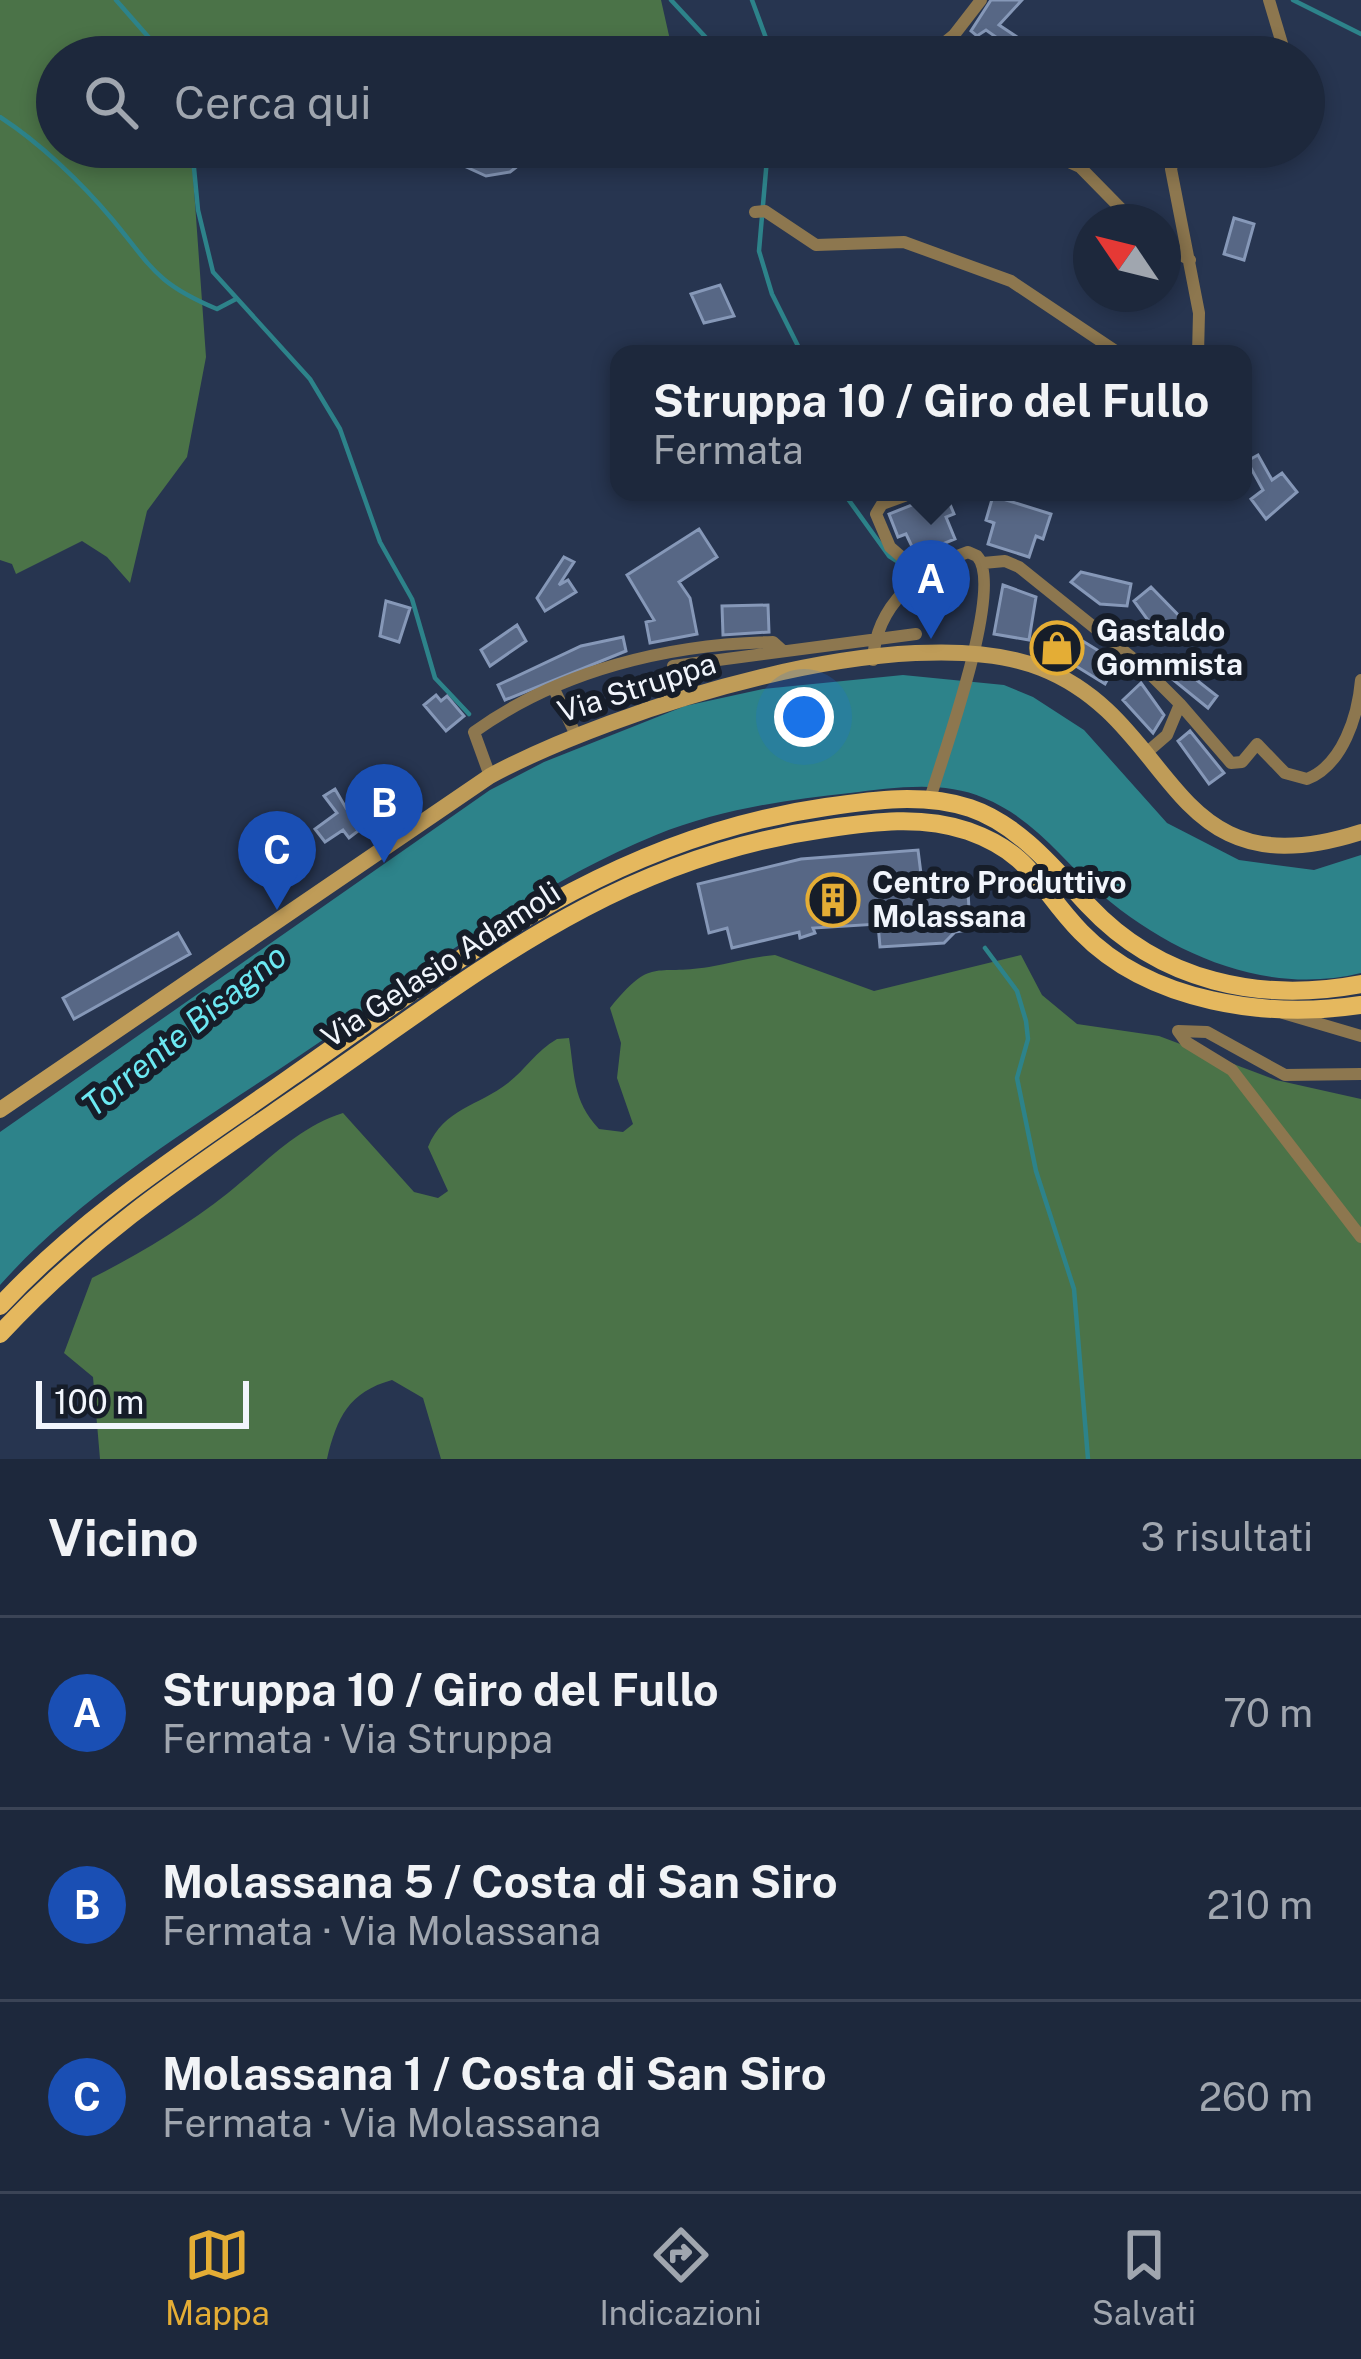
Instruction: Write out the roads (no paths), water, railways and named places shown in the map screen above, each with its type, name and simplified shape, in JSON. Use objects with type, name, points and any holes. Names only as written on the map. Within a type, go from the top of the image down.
[{"type":"main road","name":"Via Struppa","points":[[0,1110],[490,776],[575,734],[685,694],[807,670],[874,651],[1002,656],[1067,681],[1113,715],[1178,797],[1210,824],[1242,840],[1308,847],[1361,832]]},
{"type":"main road","name":"Via Gelasio Adamoli","points":[[0,1306],[41,1261],[129,1190],[508,926],[604,873],[673,843],[758,817],[930,795],[971,809],[1013,832],[1140,952],[1207,980],[1262,991],[1316,993],[1361,984]]},
{"type":"main road","name":"Via Gelasio Adamoli","points":[[0,1334],[55,1275],[137,1206],[521,942],[630,882],[762,838],[927,820],[964,830],[1006,850],[1044,880],[1081,933],[1134,969],[1201,998],[1280,1012],[1361,1005]]},
{"type":"street","points":[[953,36],[981,0]]},
{"type":"street","points":[[1269,0],[1280,36]]},
{"type":"street","points":[[1082,168],[1117,204]]},
{"type":"street","points":[[1171,168],[1201,326],[1199,345]]},
{"type":"street","points":[[760,212],[810,244],[904,242],[1011,281],[1107,345]]},
{"type":"street","points":[[1181,255],[1190,260]]},
{"type":"street","points":[[890,501],[876,514],[890,547],[920,573]]},
{"type":"street","points":[[874,651],[892,608],[920,573],[968,552],[983,562],[1005,561],[1028,573],[1180,704],[1228,760],[1238,764],[1257,744],[1286,773],[1313,778],[1353,724],[1361,680]]},
{"type":"street","points":[[930,795],[968,674],[983,562]]},
{"type":"street","name":"Via Struppa","points":[[673,666],[783,648],[874,651],[916,634]]},
{"type":"street","points":[[490,776],[474,732],[554,689],[679,647],[783,648],[807,670]]},
{"type":"street","name":"Via Struppa","points":[[679,647],[694,665]]},
{"type":"street","points":[[554,689],[575,734]]},
{"type":"street","points":[[1145,754],[1168,735],[1180,704]]},
{"type":"street","points":[[1280,1012],[1361,1036]]},
{"type":"street","points":[[1361,1074],[1285,1075],[1207,1032],[1178,1030],[1186,1042],[1232,1070],[1361,1237]]},
{"type":"water","name":"Torrente Bisagno","points":[[903,675],[1004,685],[1033,697],[1084,730],[1167,823],[1239,860],[1314,870],[1361,855],[1361,973],[1291,979],[1256,974],[1190,952],[1130,917],[1018,817],[968,792],[900,788],[727,813],[679,826],[608,856],[517,907],[144,1160],[68,1219],[0,1285],[0,1132],[490,790],[544,762],[685,706],[763,689]]},
{"type":"waterway","points":[[116,0],[148,36]]},
{"type":"waterway","points":[[671,0],[704,36]]},
{"type":"waterway","points":[[752,0],[765,36]]},
{"type":"waterway","points":[[1293,0],[1361,34]]},
{"type":"waterway","points":[[0,117],[36,144]]},
{"type":"waterway","points":[[63,168],[167,282],[217,309],[236,299]]},
{"type":"waterway","points":[[194,168],[198,210],[213,272],[310,379],[340,429],[380,542],[412,599],[435,678],[469,714]]},
{"type":"waterway","points":[[766,168],[759,251],[772,294],[798,345]]},
{"type":"waterway","points":[[849,501],[889,556],[903,565]]},
{"type":"waterway","points":[[985,948],[1017,991],[1026,1021],[1028,1039],[1017,1078],[1036,1171],[1074,1289],[1088,1459]]},
{"type":"place","name":"Struppa 10 / Giro del Fullo","points":[[931,639]]},
{"type":"place","name":"Gastaldo Gommista","points":[[1057,648]]},
{"type":"place","name":"Molassana 5 / Costa di San Siro","points":[[384,863]]},
{"type":"place","name":"Centro Produttivo Molassana","points":[[833,900]]},
{"type":"place","name":"Molassana 1 / Costa di San Siro","points":[[277,910]]}]
